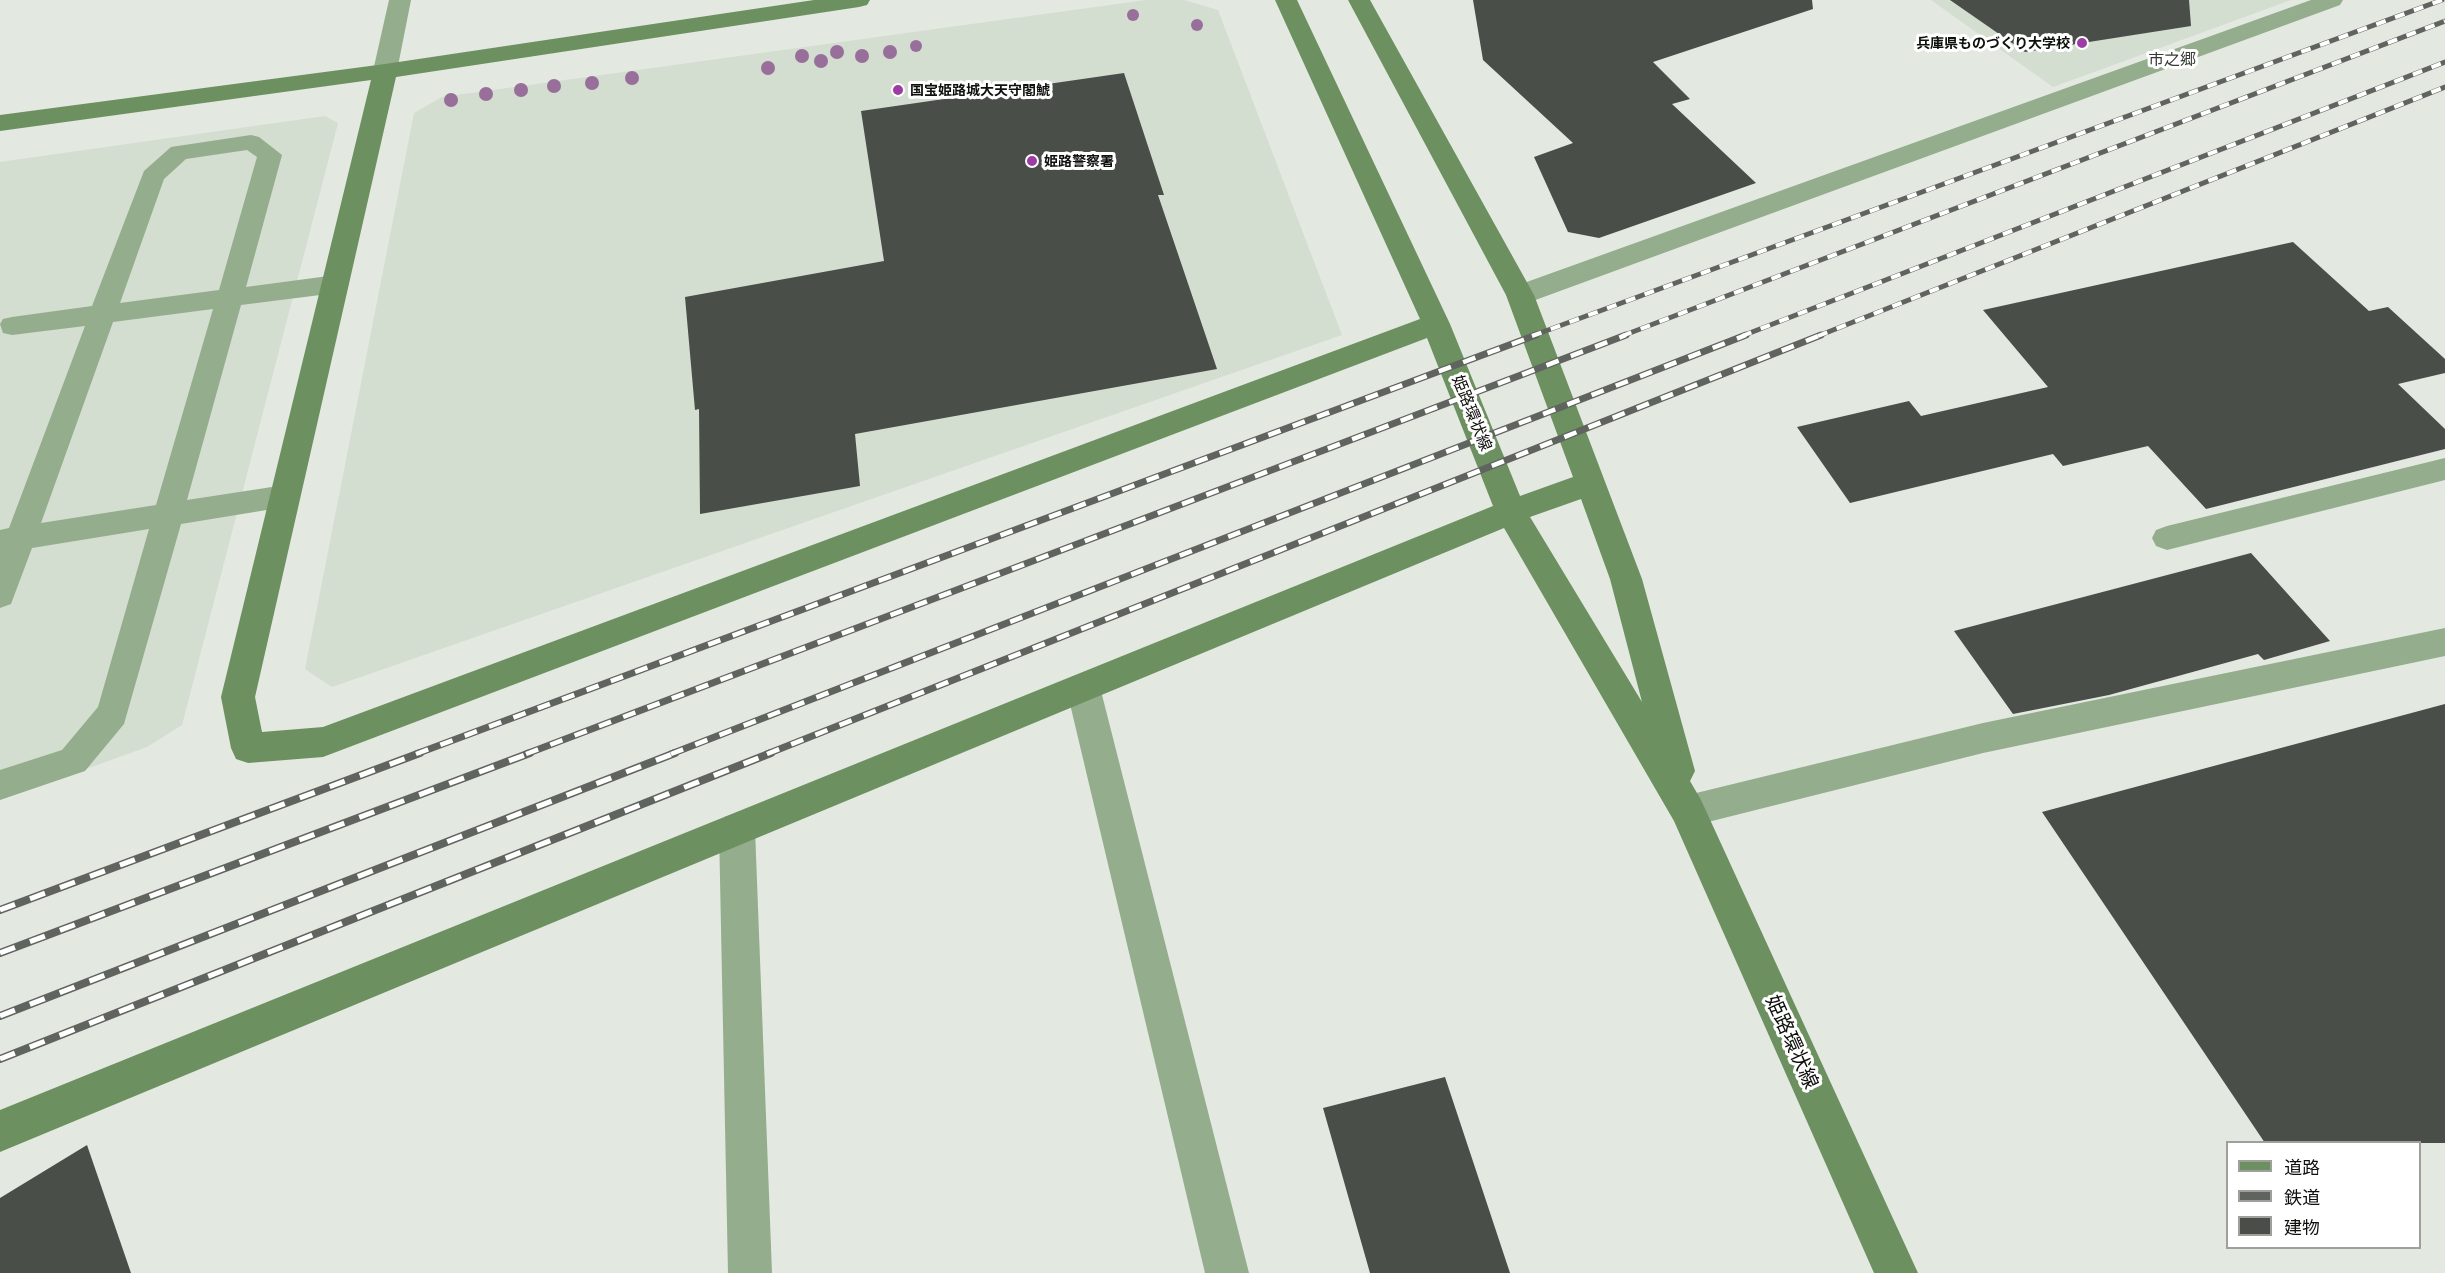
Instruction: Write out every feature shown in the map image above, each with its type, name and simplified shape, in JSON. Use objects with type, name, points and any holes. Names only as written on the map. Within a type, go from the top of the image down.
[{"type":"street","points":[[400,0],[336,284],[238,697],[248,748],[323,742],[1436,324]]},
{"type":"street","points":[[0,123],[385,71],[859,0]]},
{"type":"street","name":"姫路環状線","points":[[1286,0],[1436,324],[1511,513],[1688,811],[1896,1273]]},
{"type":"street","name":"姫路環状線","points":[[1359,0],[1520,295],[1626,579],[1688,811]]},
{"type":"street","points":[[1520,295],[2332,0]]},
{"type":"street","points":[[0,1131],[1083,687],[1511,513],[1591,483]]},
{"type":"street","points":[[1688,811],[1983,738],[2445,642]]},
{"type":"street","points":[[1083,687],[1227,1273]]},
{"type":"street","points":[[737,829],[750,1273]]},
{"type":"lane","points":[[0,595],[10,540],[103,312],[153,176],[179,152],[251,142],[270,155],[112,714],[73,761],[0,785]]},
{"type":"lane","points":[[12,326],[230,295],[336,284]]},
{"type":"lane","points":[[2168,538],[2445,470]]},
{"type":"lane","points":[[10,540],[285,496]]},
{"type":"shaded area","points":[[1146,0],[1184,0],[1218,10],[1342,335],[332,687],[305,669],[414,113],[442,97]]},
{"type":"shaded area","name":"兵庫県ものづくり大学校","points":[[1931,0],[2291,0],[2053,87]]},
{"type":"shaded area","points":[[325,116],[338,123],[182,725],[147,747],[0,800],[0,162]]},
{"type":"building","points":[[1473,0],[1812,0],[1813,9],[1653,62],[1690,99],[1672,104],[1756,183],[1599,238],[1568,232],[1534,157],[1573,143],[1483,60]]},
{"type":"building","points":[[1950,0],[2189,0],[2191,26],[2025,52]]},
{"type":"building","points":[[1124,73],[1164,195],[1158,195],[1217,369],[855,434],[860,486],[700,514],[699,409],[695,410],[685,297],[884,261],[861,111]]},
{"type":"building","points":[[2293,242],[2369,311],[2388,307],[2445,359],[2445,373],[2398,384],[2445,429],[2445,449],[2206,509],[2148,446],[2063,466],[2053,454],[1850,503],[1797,427],[1909,401],[1921,416],[2048,387],[1983,310]]},
{"type":"building","points":[[2251,553],[2330,641],[2264,660],[2258,654],[2109,695],[2013,714],[1954,631]]},
{"type":"building","points":[[2445,704],[2445,1143],[2264,1141],[2042,812]]},
{"type":"building","points":[[1445,1077],[1510,1273],[1370,1273],[1323,1108]]},
{"type":"building","points":[[87,1145],[131,1273],[0,1273],[0,1198]]},
{"type":"railway","points":[[1532,336],[2442,0]]},
{"type":"railway","points":[[1622,336],[2445,21]]},
{"type":"railway","points":[[1742,336],[2445,62]]},
{"type":"railway","points":[[1818,336],[2445,87]]},
{"type":"railway","points":[[416,754],[1536,335]]},
{"type":"railway","points":[[526,754],[1626,335]]},
{"type":"railway","points":[[671,754],[1746,335]]},
{"type":"railway","points":[[767,754],[1821,335]]},
{"type":"railway","points":[[0,910],[420,753]]},
{"type":"railway","points":[[0,953],[530,753]]},
{"type":"railway","points":[[0,1016],[675,753]]},
{"type":"railway","points":[[0,1059],[771,753]]},
{"type":"place","name":"兵庫県ものづくり大学校","points":[[2082,43]]},
{"type":"place","name":"国宝姫路城大天守閣鯱","points":[[898,90]]},
{"type":"place","name":"姫路警察署","points":[[1032,161]]},
{"type":"district","name":"市之郷","points":[[2172,60]]}]
